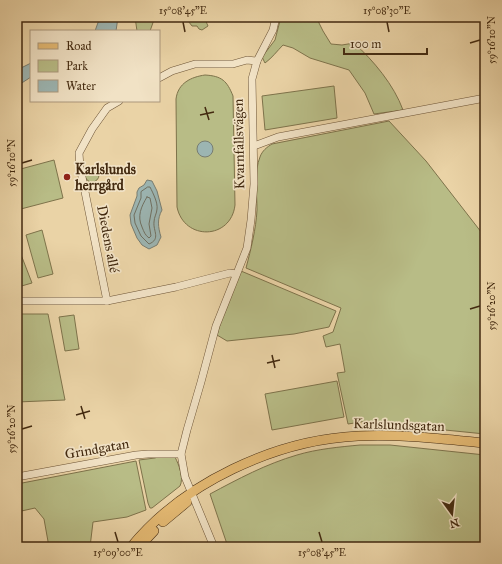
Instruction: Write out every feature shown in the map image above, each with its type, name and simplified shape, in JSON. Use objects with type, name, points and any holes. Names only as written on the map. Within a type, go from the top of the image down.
[{"type":"main road","name":"Karlslundsgatan","points":[[131,547],[163,514],[192,495],[238,471],[289,448],[322,440],[358,436],[408,437],[485,443]]},
{"type":"main road","name":"Karlslundsgatan","points":[[139,547],[159,525],[192,495]]},
{"type":"street","name":"Kvarnfallsvägen","points":[[214,547],[185,477],[181,454],[216,326],[247,248],[254,184],[252,84],[257,61],[273,30],[276,17]]},
{"type":"street","points":[[160,77],[172,71],[194,64],[233,64],[247,60],[257,61]]},
{"type":"street","points":[[254,146],[278,137],[485,98]]},
{"type":"street","name":"Diedens allé","points":[[108,301],[80,167],[79,153],[107,108],[117,102]]},
{"type":"street","points":[[17,301],[108,301],[176,287],[230,273],[236,274]]},
{"type":"street","name":"Grindgatan","points":[[17,477],[131,456],[148,454],[181,454]]},
{"type":"green space","points":[[135,17],[155,17],[150,30],[137,30]]},
{"type":"green space","points":[[185,17],[204,17],[208,26],[202,30],[199,29],[197,26],[192,26]]},
{"type":"green space","points":[[281,17],[316,17],[331,44],[342,45],[354,43],[389,82],[403,110],[374,114],[365,93],[349,70],[310,58],[293,48],[283,45],[265,63],[262,57],[275,40]]},
{"type":"green space","points":[[205,75],[223,80],[233,96],[235,205],[232,217],[225,225],[217,230],[207,232],[197,231],[188,226],[181,218],[177,207],[177,93],[182,85],[190,79]]},
{"type":"green space","points":[[334,86],[337,118],[265,130],[262,96]]},
{"type":"green space","points":[[389,121],[426,161],[485,237],[485,434],[381,426],[367,421],[348,424],[337,373],[345,372],[340,344],[326,347],[323,336],[333,332],[341,308],[246,268],[253,239],[257,210],[257,169],[260,157],[265,149],[272,144]]},
{"type":"green space","points":[[54,160],[63,198],[17,210],[17,170]]},
{"type":"green space","points":[[89,168],[95,168],[99,172],[99,178],[95,182],[89,182],[85,178],[85,172]]},
{"type":"green space","points":[[42,230],[53,274],[38,278],[26,235]]},
{"type":"green space","points":[[17,247],[32,283],[18,287]]},
{"type":"green space","points":[[241,271],[336,311],[329,327],[294,334],[227,341],[217,335],[223,314]]},
{"type":"green space","points":[[17,314],[48,314],[65,400],[17,402]]},
{"type":"green space","points":[[74,315],[79,349],[65,351],[59,317]]},
{"type":"green space","points":[[337,381],[344,417],[272,430],[265,394]]},
{"type":"green space","points":[[360,445],[390,445],[485,455],[485,547],[228,547],[210,494],[252,472],[286,459],[320,450]]},
{"type":"green space","points":[[160,456],[175,457],[180,472],[181,483],[180,486],[150,508],[139,460]]},
{"type":"green space","points":[[136,461],[146,510],[127,517],[93,522],[90,547],[49,547],[44,519],[35,508],[17,512],[17,484]]},
{"type":"water","points":[[100,17],[118,17],[116,30],[95,30]]},
{"type":"water","points":[[30,64],[30,78],[17,86],[17,70]]},
{"type":"water","points":[[202,141],[208,141],[213,146],[211,155],[208,157],[202,157],[197,152],[197,146]]},
{"type":"water","points":[[147,180],[152,181],[157,191],[162,210],[158,223],[161,237],[157,245],[149,249],[142,245],[137,238],[131,224],[130,215],[137,192]]},
{"type":"place","name":"Karlslunds herrgård","points":[[67,177]]}]
